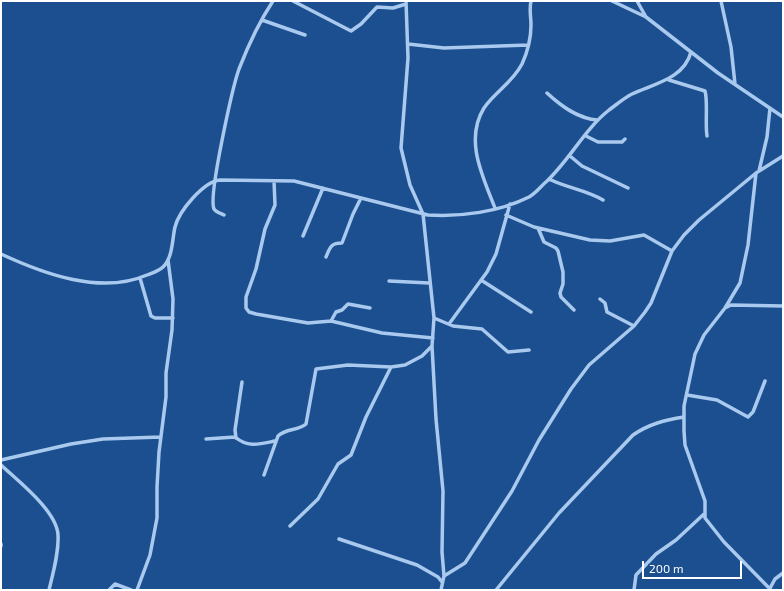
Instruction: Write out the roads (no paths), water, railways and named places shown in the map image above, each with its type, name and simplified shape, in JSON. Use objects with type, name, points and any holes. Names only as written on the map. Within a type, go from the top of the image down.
[{"type":"street","points":[[224,215],[213,208],[214,181],[235,84],[246,53],[273,1]]},
{"type":"street","points":[[293,1],[351,31],[361,24],[377,7],[393,8],[406,2],[408,44],[402,148],[410,185],[423,214],[434,318],[432,346],[436,419],[443,491],[442,552],[444,576],[440,590]]},
{"type":"street","points":[[495,208],[481,172],[475,148],[475,133],[484,108],[514,77],[522,64],[528,45],[531,26],[531,1]]},
{"type":"street","points":[[612,1],[646,17],[734,84],[783,117]]},
{"type":"street","points":[[637,1],[646,17]]},
{"type":"street","points":[[721,1],[731,47],[734,84]]},
{"type":"street","points":[[262,20],[305,35]]},
{"type":"street","points":[[408,44],[444,48],[528,45]]},
{"type":"street","points":[[137,590],[150,555],[156,525],[157,487],[164,418],[166,373],[171,344],[173,318],[172,292],[168,260],[175,225],[182,213],[199,191],[214,181],[294,181],[423,214],[449,217],[510,204],[530,196],[549,179],[570,156],[597,120],[631,95],[668,80],[690,57],[691,52]]},
{"type":"street","points":[[668,80],[705,92],[707,97],[705,115],[706,136]]},
{"type":"street","points":[[547,93],[572,112],[587,119],[597,120]]},
{"type":"street","points":[[770,108],[767,137],[758,172],[745,264],[740,283],[725,308],[714,320],[698,346],[684,406],[684,417],[685,445],[705,501],[705,518],[724,542],[770,590],[775,579],[783,573]]},
{"type":"street","points":[[586,136],[603,142],[622,142],[625,139]]},
{"type":"street","points":[[570,156],[582,166],[619,182],[628,188]]},
{"type":"street","points":[[444,576],[465,563],[512,491],[539,440],[571,389],[590,365],[634,326],[651,303],[672,251],[699,220],[758,172],[783,156]]},
{"type":"street","points":[[549,179],[567,187],[588,192],[603,200]]},
{"type":"street","points":[[274,181],[275,205],[265,229],[256,269],[246,296],[246,308],[249,312],[295,322],[318,323],[331,321],[382,333],[433,338]]},
{"type":"street","points":[[303,236],[323,188]]},
{"type":"street","points":[[326,257],[330,245],[342,242],[345,239],[350,222],[361,198]]},
{"type":"street","points":[[449,324],[481,280],[496,254],[510,204]]},
{"type":"street","points":[[506,215],[538,228],[590,240],[610,241],[644,235],[672,251]]},
{"type":"street","points":[[538,228],[544,242],[556,248],[558,251],[563,272],[561,297],[574,310]]},
{"type":"street","points":[[1,254],[69,279],[88,283],[128,282],[162,267],[168,260]]},
{"type":"street","points":[[140,278],[151,316],[155,318],[173,318]]},
{"type":"street","points":[[481,280],[531,312]]},
{"type":"street","points":[[389,281],[430,283]]},
{"type":"street","points":[[600,299],[605,303],[607,312],[634,326]]},
{"type":"street","points":[[331,321],[336,312],[342,310],[348,304],[370,308]]},
{"type":"street","points":[[725,308],[731,305],[783,306]]},
{"type":"street","points":[[434,318],[449,324],[482,329],[508,352],[529,350]]},
{"type":"street","points":[[264,475],[275,441],[282,432],[303,427],[306,424],[314,391],[315,372],[318,368],[348,365],[391,367],[412,362],[432,346]]},
{"type":"street","points":[[290,526],[318,499],[338,464],[351,455],[366,417],[391,367]]},
{"type":"street","points":[[687,396],[717,400],[748,417],[753,412],[765,381]]},
{"type":"street","points":[[242,382],[235,430],[236,438],[239,442],[255,446],[275,441]]},
{"type":"street","points":[[496,590],[559,513],[633,435],[645,427],[684,417]]},
{"type":"street","points":[[1,460],[71,444],[103,439],[161,437]]},
{"type":"street","points":[[206,439],[236,438]]},
{"type":"street","points":[[1,465],[45,508],[57,530],[56,554],[49,590]]},
{"type":"street","points":[[634,590],[636,575],[656,554],[676,540],[704,514]]},
{"type":"street","points":[[339,539],[417,565],[438,577],[442,582]]},
{"type":"street","points":[[109,590],[115,584],[131,590]]}]
